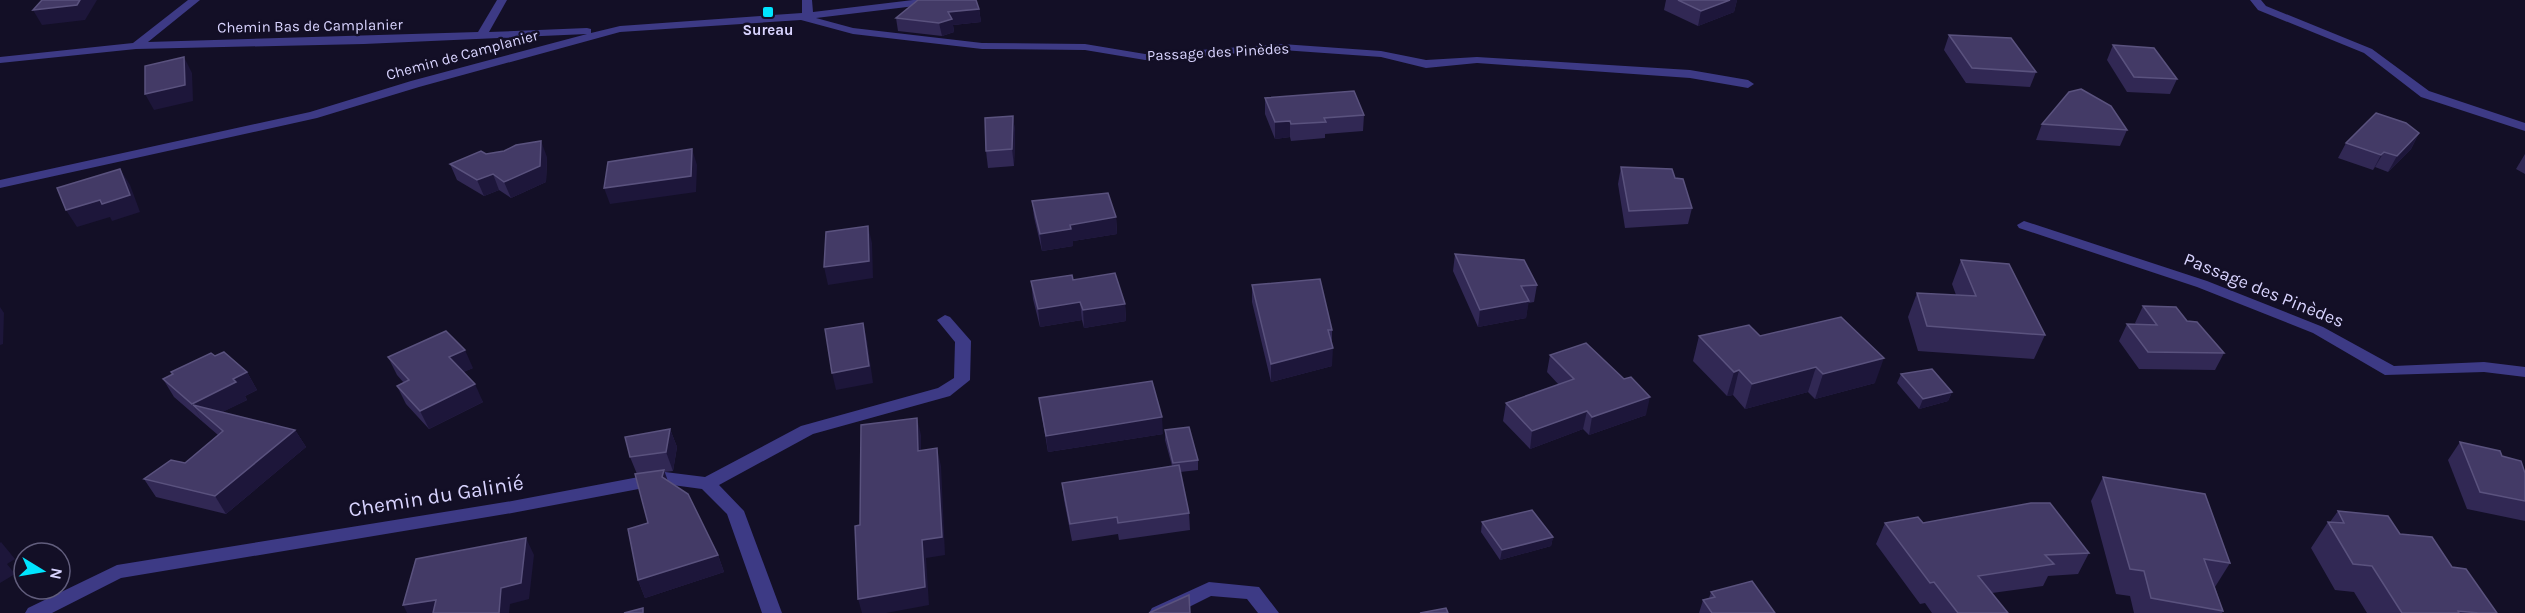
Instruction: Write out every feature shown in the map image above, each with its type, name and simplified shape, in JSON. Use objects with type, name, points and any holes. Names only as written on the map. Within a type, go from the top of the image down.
[{"type":"street","points":[[136,46],[195,0]]},
{"type":"street","points":[[481,37],[502,0]]},
{"type":"street","points":[[802,16],[807,0]]},
{"type":"street","name":"Chemin de Camplanier","points":[[0,184],[313,116],[415,84],[620,29],[802,16],[940,0]]},
{"type":"street","points":[[2256,0],[2262,8],[2368,51],[2425,94],[2525,127]]},
{"type":"street","name":"Passage des Pinèdes","points":[[802,16],[853,31],[982,46],[1085,47],[1145,57],[1282,47],[1381,54],[1426,64],[1476,60],[1690,74],[1748,84]]},
{"type":"street","name":"Chemin Bas de Camplanier","points":[[0,60],[136,46],[481,37],[620,29]]},
{"type":"street","name":"Passage des Pinèdes","points":[[2024,225],[2202,284],[2318,330],[2391,371],[2484,367],[2525,372]]},
{"type":"street","points":[[772,613],[735,512],[707,484],[807,430],[944,392],[962,380],[963,341],[945,320]]},
{"type":"street","name":"Chemin du Galinié","points":[[35,613],[117,572],[512,507],[665,478],[707,484]]},
{"type":"street","points":[[1159,613],[1209,589],[1252,592],[1269,613]]},
{"type":"building","points":[[42,0],[80,0],[77,5],[33,10]]},
{"type":"building","points":[[918,0],[976,0],[979,9],[948,12],[952,19],[939,23],[896,18]]},
{"type":"building","points":[[1678,0],[1730,0],[1701,11]]},
{"type":"building","points":[[1949,35],[2011,38],[2036,72],[1972,68]]},
{"type":"building","points":[[2113,45],[2154,48],[2177,79],[2134,77]]},
{"type":"building","points":[[184,57],[185,85],[145,94],[145,66]]},
{"type":"building","points":[[2081,89],[2111,106],[2127,130],[2042,124],[2069,92]]},
{"type":"building","points":[[1354,91],[1364,115],[1324,118],[1326,122],[1291,124],[1290,121],[1275,122],[1265,98]]},
{"type":"building","points":[[2376,113],[2406,123],[2419,133],[2397,156],[2384,152],[2381,155],[2346,143]]},
{"type":"building","points":[[1013,116],[1012,149],[986,151],[985,118]]},
{"type":"building","points":[[541,141],[540,166],[504,182],[493,174],[477,180],[450,164],[481,151],[486,154],[504,151],[516,145]]},
{"type":"building","points":[[692,149],[691,176],[604,188],[608,162]]},
{"type":"building","points":[[1621,167],[1672,169],[1675,178],[1683,179],[1692,208],[1629,211]]},
{"type":"building","points":[[120,169],[130,195],[102,204],[100,200],[66,210],[57,188]]},
{"type":"building","points":[[1108,193],[1116,217],[1070,225],[1071,229],[1040,234],[1032,201]]},
{"type":"building","points":[[868,226],[869,261],[824,267],[826,232]]},
{"type":"building","points":[[1455,254],[1524,260],[1537,285],[1521,286],[1529,301],[1480,310]]},
{"type":"building","points":[[1961,260],[2009,264],[2045,335],[1927,326],[1917,293],[1976,296]]},
{"type":"building","points":[[1115,273],[1125,304],[1083,310],[1080,302],[1038,309],[1031,281],[1072,275],[1073,280]]},
{"type":"building","points":[[1320,279],[1332,330],[1328,330],[1333,348],[1271,364],[1252,285]]},
{"type":"building","points":[[2143,306],[2176,307],[2187,321],[2197,322],[2224,353],[2148,352],[2127,324],[2157,325]]},
{"type":"building","points":[[1841,317],[1884,358],[1823,374],[1816,367],[1752,384],[1739,370],[1734,372],[1699,336],[1749,325],[1760,336]]},
{"type":"building","points":[[863,323],[869,366],[832,373],[825,329]]},
{"type":"building","points":[[446,331],[465,350],[449,357],[475,384],[420,411],[397,386],[409,380],[388,357]]},
{"type":"building","points":[[1586,343],[1624,379],[1631,377],[1650,397],[1592,417],[1587,411],[1532,431],[1506,403],[1574,379],[1550,355]]},
{"type":"building","points":[[224,352],[247,372],[233,379],[236,382],[192,404],[163,379],[173,374],[171,372],[211,353],[215,356]]},
{"type":"building","points":[[1932,369],[1952,392],[1923,399],[1901,374]]},
{"type":"building","points":[[1152,381],[1162,417],[1046,436],[1039,398]]},
{"type":"building","points":[[193,405],[295,430],[215,496],[144,479],[171,460],[185,463],[223,431]]},
{"type":"building","points":[[917,418],[918,451],[937,448],[942,537],[922,540],[925,587],[858,599],[855,526],[860,525],[861,425]]},
{"type":"building","points":[[1189,427],[1198,460],[1173,463],[1165,430]]},
{"type":"building","points":[[670,429],[666,452],[630,457],[625,437]]},
{"type":"building","points":[[2460,442],[2500,451],[2502,456],[2521,461],[2525,473],[2525,501],[2480,492]]},
{"type":"building","points":[[1179,465],[1189,513],[1118,523],[1117,517],[1070,524],[1062,483]]},
{"type":"building","points":[[664,470],[662,477],[688,494],[718,555],[638,580],[628,529],[648,523],[635,474]]},
{"type":"building","points":[[2103,477],[2205,494],[2230,563],[2204,559],[2223,611],[2151,598],[2144,571],[2130,569]]},
{"type":"building","points":[[2031,503],[2050,503],[2089,553],[2045,555],[2054,564],[1978,576],[2008,613],[1958,613],[1934,582],[1930,583],[1885,523],[1918,517],[1923,523]]},
{"type":"building","points":[[1532,510],[1553,537],[1502,550],[1482,522]]},
{"type":"building","points":[[2338,511],[2388,516],[2400,534],[2432,537],[2452,567],[2466,569],[2497,613],[2458,611],[2459,613],[2402,613],[2372,566],[2353,564],[2328,522],[2344,523]]},
{"type":"building","points":[[526,538],[521,583],[501,588],[499,613],[433,613],[436,600],[403,605],[416,559]]},
{"type":"building","points":[[1752,581],[1775,613],[1712,613],[1703,600],[1715,597],[1711,592]]},
{"type":"building","points":[[1189,595],[1190,613],[1149,613]]},
{"type":"building","points":[[643,608],[643,613],[624,613]]},
{"type":"building","points":[[1446,608],[1448,613],[1420,613]]},
{"type":"place","name":"Sureau","points":[[768,12]]}]
